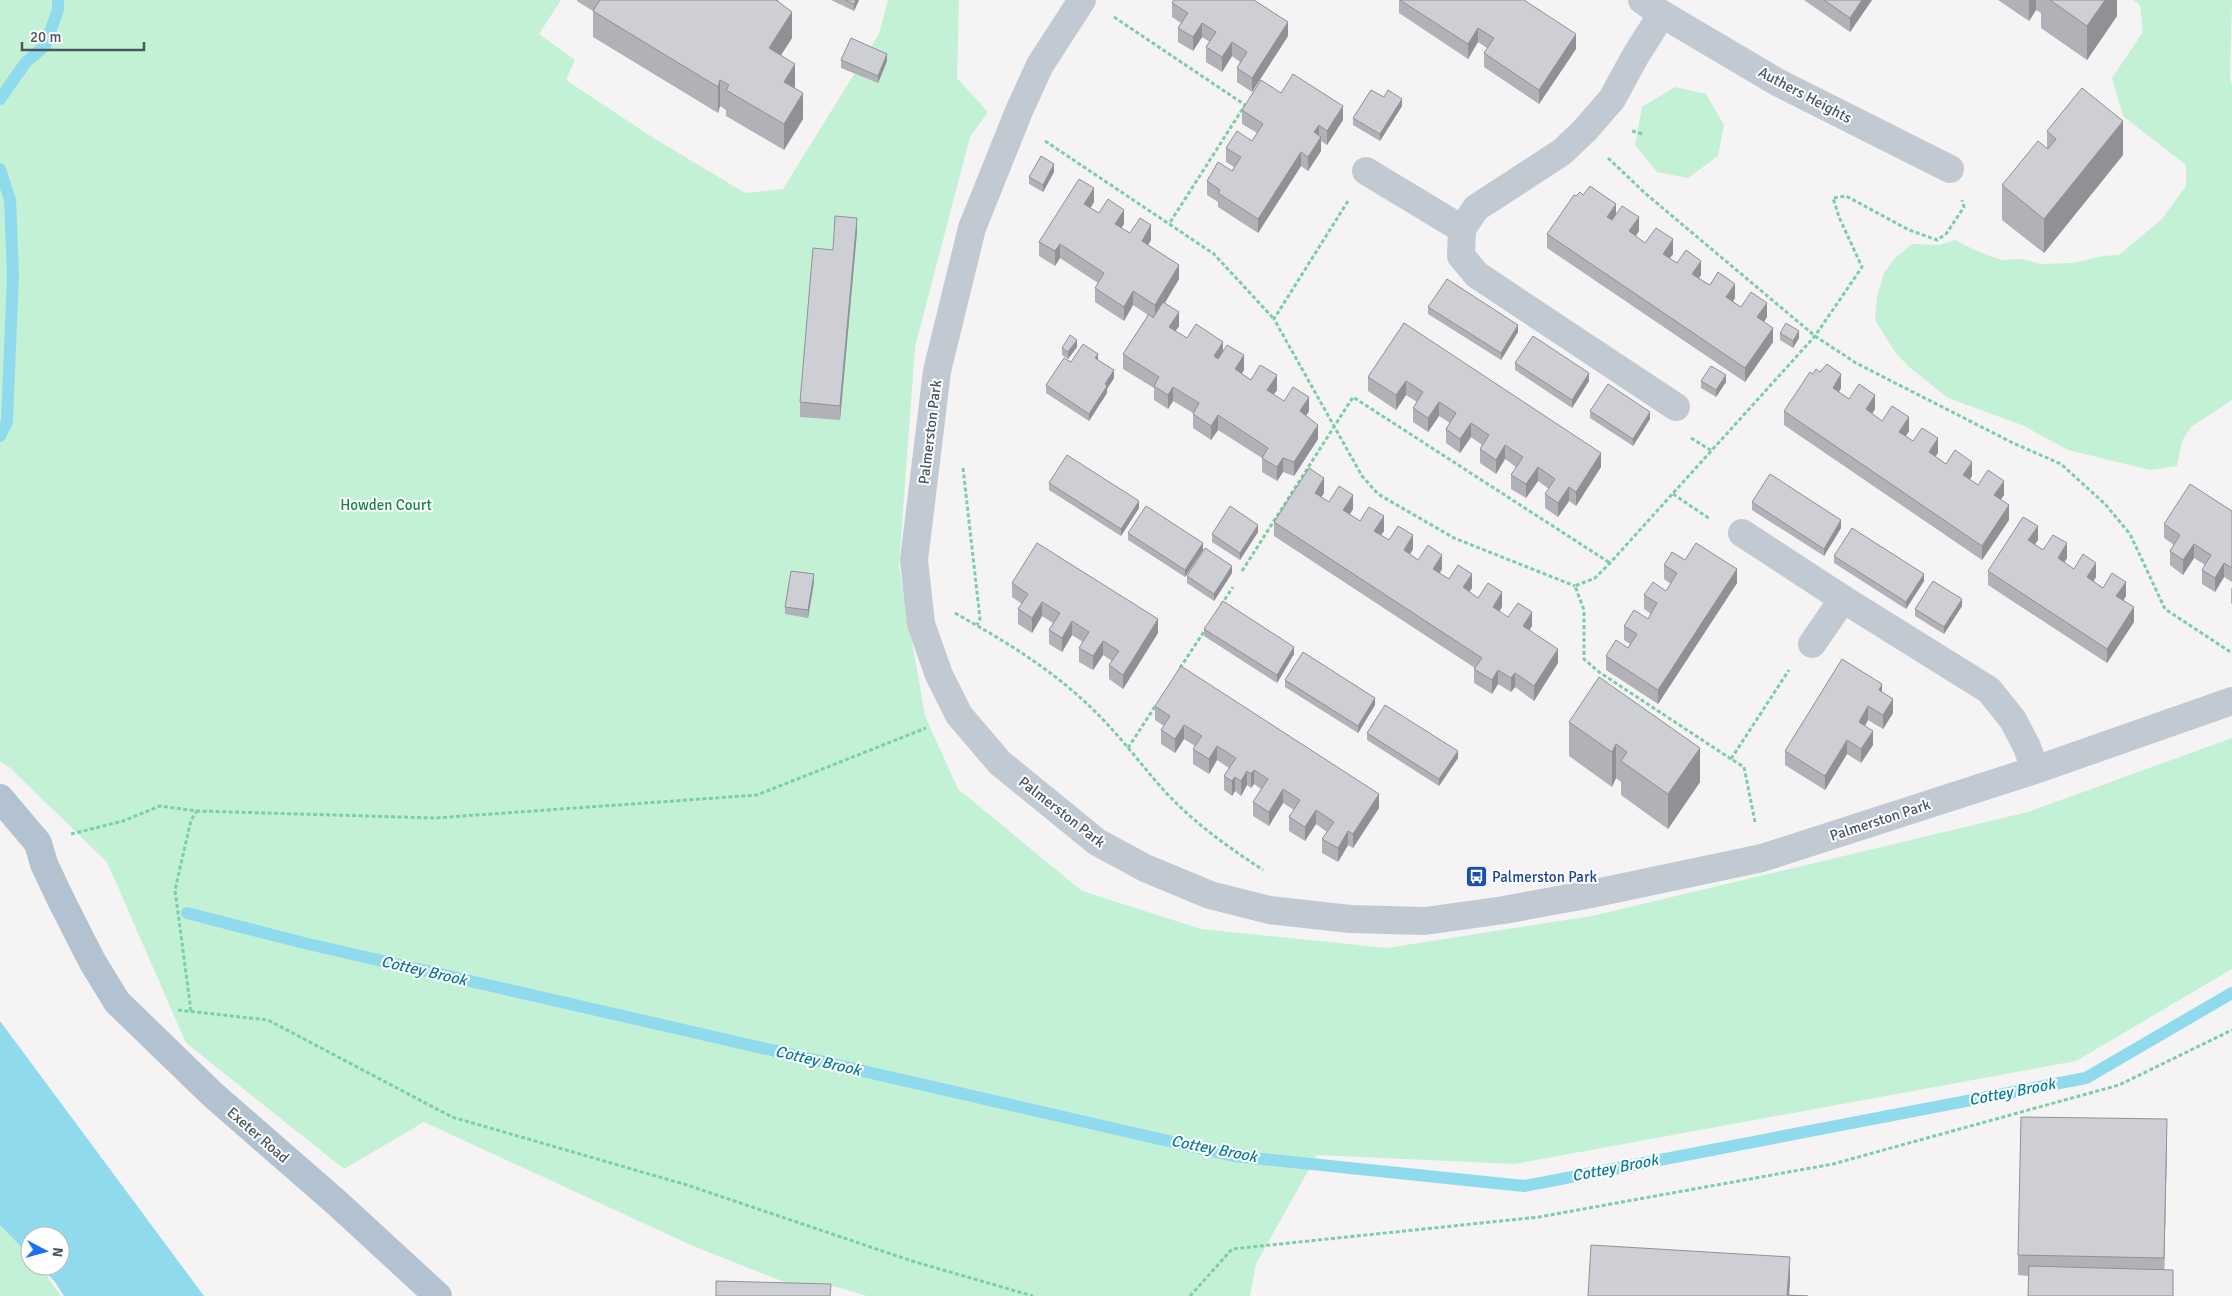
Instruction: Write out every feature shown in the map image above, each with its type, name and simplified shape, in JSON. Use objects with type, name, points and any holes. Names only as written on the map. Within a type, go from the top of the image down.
[{"type":"main road","points":[[0,798],[41,853]]},
{"type":"main road","name":"Exeter Road","points":[[41,853],[92,961],[117,1002],[172,1056],[438,1296]]},
{"type":"street","name":"Palmerston Park","points":[[1082,0],[1040,65],[1013,125],[972,228],[937,371],[914,560],[921,624],[939,676],[959,715],[1000,763],[1097,842],[1145,868],[1210,895],[1269,910],[1350,919],[1425,921],[1504,910],[1591,894],[1762,858],[2035,770],[2232,701]]},
{"type":"street","name":"Authers Heights","points":[[1462,229],[1476,208],[1562,152],[1612,99],[1636,54],[1652,7],[1777,82],[1950,169]]},
{"type":"street","points":[[1366,171],[1462,229],[1461,256],[1477,275],[1676,407]]},
{"type":"street","points":[[1742,533],[1843,599],[1989,690],[2013,720],[2028,747],[2035,770]]},
{"type":"street","points":[[1812,644],[1843,599]]},
{"type":"path","points":[[1113,16],[1245,105],[1169,224]]},
{"type":"path","points":[[1013,125],[1046,141],[1214,254],[1274,319],[1362,476],[1378,494],[1454,538],[1575,586],[1595,578],[1673,494],[1815,336],[1862,267],[1839,217],[1833,198],[1846,196],[1909,230],[1937,240],[1946,234],[1964,206],[1950,169]]},
{"type":"path","points":[[1581,134],[1646,194],[1815,336],[1856,363],[2061,464],[2105,504],[2130,534],[2165,609],[2232,653]]},
{"type":"path","points":[[1274,319],[1366,171]]},
{"type":"path","points":[[1242,571],[1353,397],[1610,563]]},
{"type":"path","points":[[962,463],[980,619],[977,626]]},
{"type":"path","points":[[1673,494],[1725,529],[1742,533]]},
{"type":"path","points":[[1575,586],[1584,610],[1584,659],[1600,672],[1744,767],[1762,858]]},
{"type":"path","points":[[1217,611],[1233,587]]},
{"type":"path","points":[[918,598],[939,603],[1028,656],[1061,681],[1103,719],[1161,787],[1195,820],[1214,837],[1267,872]]},
{"type":"path","points":[[1175,675],[1212,619]]},
{"type":"path","points":[[1731,759],[1802,650],[1812,644]]},
{"type":"path","points":[[1128,748],[1160,699]]},
{"type":"path","points":[[41,853],[160,806],[197,811],[435,818],[757,795],[959,715]]},
{"type":"path","points":[[191,1012],[175,890],[191,820],[197,811]]},
{"type":"path","points":[[173,1009],[268,1020],[452,1117],[687,1185],[912,1261],[1033,1296]]},
{"type":"path","points":[[1190,1296],[1232,1249],[1539,1217],[1833,1164],[2119,1085],[2232,1030]]},
{"type":"green space","name":"Howden Court","points":[[0,0],[561,0],[539,34],[575,60],[566,80],[655,139],[745,193],[783,189],[879,34],[888,0],[959,0],[957,78],[988,112],[970,137],[915,347],[899,566],[925,716],[958,789],[1082,891],[1201,929],[1387,948],[1592,916],[2028,812],[2232,738],[2232,969],[2076,1061],[1515,1164],[1317,1155],[1256,1264],[1250,1296],[867,1296],[837,1287],[787,1283],[693,1246],[424,1122],[344,1169],[186,1043],[107,862],[9,767],[0,761]]},
{"type":"green space","points":[[2133,0],[2232,0],[2230,79],[2232,85],[2232,400],[2191,427],[2182,441],[2177,466],[2150,470],[2068,450],[2022,425],[1948,398],[1908,366],[1895,352],[1875,320],[1877,297],[1884,273],[1894,259],[1912,244],[1940,245],[1955,240],[1979,252],[2002,260],[2023,259],[2040,264],[2073,263],[2103,256],[2119,255],[2162,219],[2186,186],[2186,165],[2123,116],[2112,78],[2143,32],[2140,5]]},
{"type":"green space","points":[[1675,87],[1706,94],[1724,125],[1718,156],[1688,178],[1657,172],[1635,145],[1642,107]]},
{"type":"green space","points":[[0,1225],[20,1246],[20,1276],[47,1276],[61,1296],[0,1296]]},
{"type":"water","points":[[0,1021],[204,1296],[64,1296],[49,1276],[70,1276],[70,1226],[20,1226],[20,1246],[0,1225]]},
{"type":"building","points":[[600,0],[776,0],[792,12],[769,48],[795,64],[784,82],[803,93],[784,124],[726,90],[729,85],[720,80],[718,87],[593,11]]},
{"type":"building","points":[[845,0],[856,0],[854,4]]},
{"type":"building","points":[[1174,0],[1254,0],[1288,22],[1252,78],[1237,68],[1247,52],[1232,42],[1222,57],[1206,47],[1216,32],[1202,23],[1193,37],[1178,28],[1188,13],[1172,3]]},
{"type":"building","points":[[1400,0],[1524,0],[1576,34],[1539,90],[1484,53],[1494,38],[1478,28],[1468,44]]},
{"type":"building","points":[[1824,0],[1862,0],[1850,18]]},
{"type":"building","points":[[2050,0],[2105,0],[2087,26]]},
{"type":"building","points":[[851,38],[887,54],[878,76],[841,60]]},
{"type":"building","points":[[1293,74],[1343,106],[1327,131],[1319,125],[1314,132],[1321,137],[1308,157],[1301,152],[1258,219],[1218,193],[1220,190],[1207,181],[1218,162],[1232,171],[1241,157],[1226,148],[1237,131],[1252,141],[1263,124],[1242,110],[1261,80],[1281,93]]},
{"type":"building","points":[[2082,88],[2123,121],[2044,219],[2002,185],[2038,141],[2048,149],[2056,139],[2047,131]]},
{"type":"building","points":[[1371,90],[1384,97],[1388,90],[1402,99],[1380,134],[1353,118]]},
{"type":"building","points":[[1041,156],[1054,164],[1043,185],[1029,177]]},
{"type":"building","points":[[1079,179],[1094,188],[1084,204],[1099,213],[1108,199],[1124,210],[1115,224],[1130,233],[1140,218],[1151,225],[1142,241],[1179,265],[1155,305],[1133,291],[1124,307],[1095,288],[1104,273],[1060,244],[1055,251],[1039,242]]},
{"type":"building","points":[[1590,186],[1616,204],[1607,217],[1612,220],[1622,206],[1639,217],[1629,231],[1645,243],[1656,228],[1673,239],[1663,254],[1677,263],[1686,250],[1701,261],[1692,274],[1710,285],[1718,272],[1735,284],[1726,297],[1739,306],[1741,307],[1751,292],[1767,303],[1757,317],[1773,328],[1745,368],[1547,234],[1574,195],[1576,196],[1580,192],[1583,195]]},
{"type":"building","points":[[835,216],[857,218],[840,406],[800,402],[813,248],[833,250]]},
{"type":"building","points":[[1447,279],[1518,325],[1501,353],[1428,307]]},
{"type":"building","points":[[1163,302],[1179,312],[1169,327],[1187,338],[1196,324],[1223,342],[1214,356],[1218,359],[1227,345],[1244,355],[1235,369],[1251,380],[1260,365],[1277,375],[1267,390],[1284,401],[1293,387],[1309,397],[1300,411],[1318,425],[1294,462],[1283,458],[1277,467],[1262,458],[1268,448],[1218,415],[1211,426],[1193,414],[1199,403],[1173,387],[1168,395],[1154,386],[1159,377],[1123,354],[1149,314],[1153,318]]},
{"type":"building","points":[[1404,323],[1601,453],[1576,492],[1569,487],[1558,503],[1545,494],[1555,479],[1538,467],[1526,484],[1511,475],[1523,457],[1505,445],[1496,460],[1480,449],[1489,435],[1471,423],[1460,439],[1446,429],[1456,413],[1444,405],[1439,402],[1428,418],[1413,408],[1423,392],[1406,381],[1396,395],[1368,377]]},
{"type":"building","points":[[1786,323],[1799,331],[1793,341],[1780,333]]},
{"type":"building","points":[[1070,335],[1077,340],[1068,352],[1062,348]]},
{"type":"building","points":[[1533,336],[1589,373],[1572,400],[1515,363]]},
{"type":"building","points":[[1083,344],[1098,354],[1095,358],[1114,370],[1105,384],[1107,386],[1089,414],[1046,385],[1064,358],[1071,362]]},
{"type":"building","points":[[1827,364],[1841,374],[1833,388],[1849,399],[1859,384],[1875,395],[1866,409],[1882,421],[1892,406],[1909,417],[1899,432],[1913,441],[1922,428],[1938,438],[1929,452],[1946,464],[1955,450],[1972,462],[1963,475],[1978,485],[1988,470],[2004,481],[1994,495],[2009,505],[1982,546],[1784,411],[1810,372],[1813,374],[1816,369],[1820,372]]},
{"type":"building","points":[[1711,366],[1726,375],[1716,390],[1701,381]]},
{"type":"building","points":[[1608,384],[1650,412],[1633,439],[1590,411]]},
{"type":"building","points":[[1067,455],[1139,501],[1121,529],[1049,483]]},
{"type":"building","points":[[1309,468],[1324,478],[1315,493],[1329,502],[1339,486],[1353,495],[1343,510],[1360,521],[1369,507],[1384,516],[1374,531],[1389,540],[1398,526],[1413,535],[1404,550],[1418,560],[1428,545],[1442,555],[1433,569],[1449,579],[1458,565],[1472,574],[1463,587],[1478,598],[1488,583],[1502,592],[1493,607],[1508,617],[1518,603],[1532,612],[1523,626],[1558,649],[1534,686],[1515,673],[1511,678],[1498,670],[1492,680],[1474,669],[1482,658],[1274,522]]},
{"type":"building","points":[[1770,474],[1841,520],[1824,549],[1752,502]]},
{"type":"building","points":[[2190,484],[2232,511],[2232,568],[2224,563],[2215,578],[2202,570],[2211,555],[2194,544],[2183,560],[2170,551],[2180,535],[2164,524]]},
{"type":"building","points":[[1146,506],[1203,543],[1185,570],[1128,533]]},
{"type":"building","points":[[1230,506],[1258,525],[1240,553],[1212,534]]},
{"type":"building","points":[[2023,517],[2038,526],[2028,540],[2043,550],[2053,535],[2067,543],[2058,558],[2074,569],[2083,554],[2096,563],[2087,577],[2103,588],[2112,573],[2126,582],[2116,596],[2134,607],[2107,649],[1988,571]]},
{"type":"building","points":[[1852,528],[1924,574],[1906,602],[1834,556]]},
{"type":"building","points":[[1037,543],[1158,619],[1123,675],[1109,665],[1119,651],[1103,641],[1093,656],[1079,648],[1089,632],[1072,621],[1062,638],[1049,630],[1060,613],[1042,602],[1032,618],[1018,609],[1028,594],[1012,583]]},
{"type":"building","points":[[1696,543],[1737,569],[1658,690],[1606,656],[1616,640],[1628,648],[1637,634],[1624,626],[1634,610],[1648,619],[1657,603],[1644,595],[1653,582],[1666,591],[1677,573],[1664,565],[1672,552],[1685,560]]},
{"type":"building","points":[[1205,548],[1232,566],[1214,594],[1187,576]]},
{"type":"building","points":[[791,571],[814,574],[808,610],[785,607]]},
{"type":"building","points":[[1933,581],[1962,599],[1944,627],[1915,609]]},
{"type":"building","points":[[1223,601],[1294,647],[1277,675],[1204,629]]},
{"type":"building","points":[[1303,652],[1375,698],[1358,726],[1285,680]]},
{"type":"building","points":[[1842,659],[1882,684],[1879,690],[1893,699],[1883,715],[1868,706],[1859,722],[1873,731],[1861,749],[1847,740],[1825,776],[1785,751]]},
{"type":"building","points":[[1181,666],[1379,794],[1353,834],[1348,831],[1338,848],[1322,839],[1334,822],[1316,810],[1305,827],[1289,817],[1300,800],[1283,789],[1269,812],[1253,802],[1268,779],[1254,770],[1251,774],[1247,771],[1241,781],[1235,777],[1232,781],[1224,776],[1236,758],[1217,746],[1209,759],[1193,749],[1202,736],[1184,725],[1175,739],[1161,730],[1170,716],[1155,706]]},
{"type":"building","points":[[1599,677],[1700,748],[1668,794],[1621,761],[1627,752],[1616,744],[1612,752],[1569,722]]},
{"type":"building","points":[[1385,705],[1458,751],[1439,779],[1367,733]]},
{"type":"building","points":[[2021,1117],[2167,1119],[2164,1258],[2018,1255]]},
{"type":"building","points":[[1591,1245],[1790,1257],[1787,1295],[1808,1296],[1588,1296]]},
{"type":"building","points":[[2029,1266],[2173,1270],[2173,1296],[2028,1296]]},
{"type":"building","points":[[716,1281],[831,1284],[830,1296],[716,1296]]},
{"type":"waterway","points":[[0,99],[26,62],[45,46],[58,10],[58,0]]},
{"type":"waterway","points":[[0,169],[10,200],[13,274],[7,422],[0,436]]},
{"type":"waterway","name":"Cottey Brook","points":[[187,913],[304,943],[1234,1156],[1524,1186],[2086,1078],[2232,993]]},
{"type":"place","name":"Palmerston Park","points":[[1476,877]]}]
